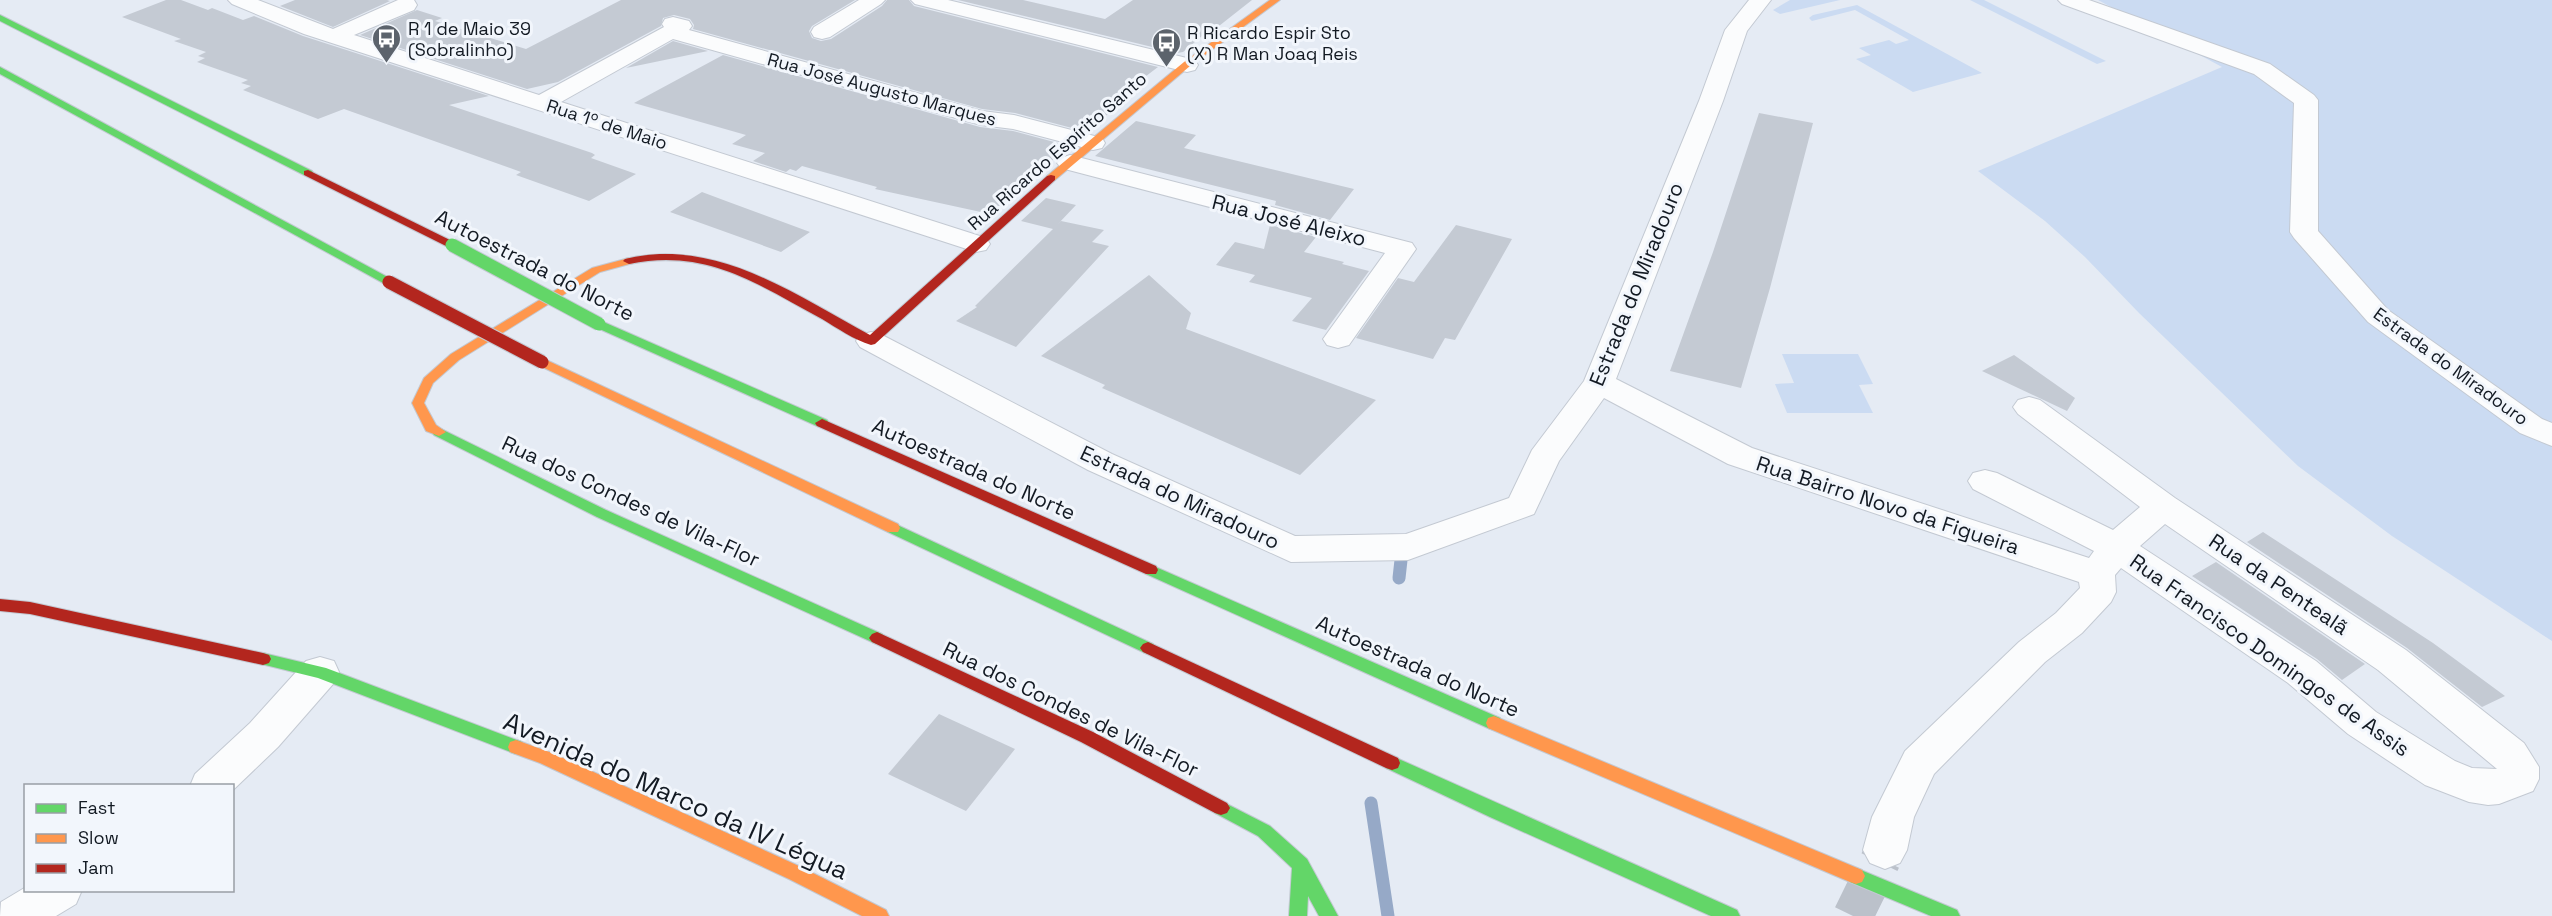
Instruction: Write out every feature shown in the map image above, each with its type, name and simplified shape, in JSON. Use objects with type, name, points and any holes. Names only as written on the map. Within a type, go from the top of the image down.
[{"type":"main road","name":"Rua Ricardo Espírito Santo","points":[[871,341],[976,244],[1093,143],[1187,64],[1276,0]]},
{"type":"main road","name":"Autoestrada do Norte","points":[[0,18],[452,245],[599,324],[1534,741],[1951,916]]},
{"type":"main road","points":[[0,70],[389,282],[542,362],[1496,812],[1731,916]]},
{"type":"main road","name":"Rua dos Condes de Vila-Flor","points":[[871,341],[745,273],[703,258],[673,254],[642,257],[596,270],[455,357],[428,381],[418,403],[431,428],[462,445],[610,519],[801,602],[1087,737],[1264,831],[1301,865],[1329,916]]},
{"type":"main road","name":"Avenida do Marco da IV Légua","points":[[0,605],[30,608],[127,628],[320,672],[412,709],[546,758],[795,873],[880,916]]},
{"type":"main road","points":[[1298,916],[1301,865]]},
{"type":"street","name":"Rua 1º de Maio","points":[[239,0],[334,36],[976,244]]},
{"type":"street","points":[[822,32],[874,0]]},
{"type":"street","points":[[922,0],[1187,64]]},
{"type":"street","name":"Estrada do Miradouro","points":[[871,341],[1100,462],[1291,549],[1408,547],[1522,506],[1544,458],[1599,383],[1707,112],[1736,30],[1760,0]]},
{"type":"street","name":"Estrada do Miradouro","points":[[2069,0],[2262,69],[2306,100],[2304,232],[2378,316],[2531,426],[2552,435]]},
{"type":"street","points":[[334,36],[406,5]]},
{"type":"street","name":"Rua José Augusto Marques","points":[[541,103],[665,26],[981,118],[1014,122],[1093,143]]},
{"type":"street","name":"Rua José Aleixo","points":[[1070,163],[1402,249],[1338,339]]},
{"type":"street","name":"Rua Bairro Novo da Figueira","points":[[1599,383],[1740,456],[2106,561]]},
{"type":"street","name":"Rua da Pentealã","points":[[2029,407],[2163,506],[2392,660],[2516,761],[2520,771]]},
{"type":"street","name":"Rua Francisco Domingos de Assis","points":[[1985,481],[2106,561],[2302,672],[2362,723],[2440,773],[2469,785],[2488,788],[2510,784],[2518,779],[2520,771]]},
{"type":"street","points":[[1885,850],[1893,817],[1919,763],[2032,652],[2069,623],[2098,592],[2106,561],[2163,506]]},
{"type":"street","points":[[212,784],[264,735],[320,672]]},
{"type":"street","points":[[17,916],[58,892]]},
{"type":"shaded area","points":[[1790,0],[1840,0],[1780,14],[1773,10]]},
{"type":"shaded area","points":[[1970,0],[1984,0],[2106,61],[2097,64]]},
{"type":"shaded area","points":[[2098,0],[2552,0],[2552,641],[2392,536],[2298,466],[2139,313],[2085,257],[2045,221],[1978,171],[2222,67]]},
{"type":"shaded area","points":[[1857,5],[1982,73],[1913,92],[1856,59],[1871,55],[1859,48],[1889,40],[1896,44],[1909,40],[1855,10],[1812,21],[1809,18],[1813,15]]},
{"type":"shaded area","points":[[1782,354],[1858,354],[1873,384],[1859,385],[1873,413],[1787,413],[1775,384],[1794,383]]},
{"type":"building","points":[[166,0],[181,0],[208,10],[212,8],[243,20],[254,16],[303,36],[489,96],[449,105],[592,153],[595,155],[591,158],[636,174],[589,201],[516,175],[521,172],[344,109],[318,119],[243,90],[251,86],[241,83],[248,80],[197,62],[205,58],[198,56],[206,52],[174,41],[181,39],[122,17]]},
{"type":"building","points":[[295,0],[390,1],[333,27],[280,6]]},
{"type":"building","points":[[621,0],[855,0],[812,26],[809,31],[812,38],[821,41],[831,39],[882,6],[887,0],[909,0],[914,6],[1158,67],[1108,105],[1116,107],[1087,132],[1015,113],[982,109],[693,29],[694,25],[690,19],[674,15],[663,18],[661,26],[558,82],[527,89],[360,35],[417,10],[442,18],[435,21],[526,49]]},
{"type":"building","points":[[958,0],[1023,0],[1105,19],[1133,0],[1252,0],[1205,37],[1202,36],[1183,52],[1177,53]]},
{"type":"building","points":[[673,41],[708,51],[626,68]]},
{"type":"building","points":[[723,55],[980,127],[1013,131],[1069,146],[990,214],[875,189],[877,187],[802,166],[796,171],[790,169],[786,172],[753,161],[765,153],[732,144],[746,135],[634,103]]},
{"type":"building","points":[[1759,113],[1813,123],[1741,388],[1670,371],[1713,252]]},
{"type":"building","points":[[1136,121],[1196,135],[1184,148],[1354,189],[1330,220],[1275,205],[1276,201],[1095,156]]},
{"type":"building","points":[[702,192],[810,232],[781,252],[670,212]]},
{"type":"building","points":[[1046,198],[1076,205],[1058,224],[1061,221],[1104,230],[1092,242],[1109,246],[1016,347],[956,321],[977,307],[975,306],[1053,229],[1021,221]]},
{"type":"building","points":[[1270,225],[1316,237],[1304,252],[1369,271],[1326,330],[1292,321],[1312,298],[1249,282],[1255,275],[1216,265],[1235,242],[1264,249]]},
{"type":"building","points":[[1456,225],[1512,239],[1455,340],[1445,338],[1433,359],[1356,338],[1398,278],[1414,282]]},
{"type":"building","points":[[1149,275],[1191,313],[1186,329],[1376,400],[1300,475],[1102,388],[1105,385],[1041,356]]},
{"type":"building","points":[[2014,355],[2075,398],[2067,411],[1982,371]]},
{"type":"building","points":[[2263,532],[2433,643],[2505,696],[2482,707],[2407,648],[2247,542]]},
{"type":"building","points":[[2216,562],[2365,664],[2342,680],[2317,659],[2192,576]]},
{"type":"building","points":[[939,714],[1015,749],[966,811],[888,774]]},
{"type":"waterway","points":[[1399,578],[1401,560]]},
{"type":"waterway","points":[[1371,803],[1388,916]]},
{"type":"tunnel","points":[[1853,916],[1881,859]]},
{"type":"traffic: fast","points":[[0,18],[308,173]]},
{"type":"traffic: fast","points":[[0,70],[389,282]]},
{"type":"traffic: fast","points":[[452,245],[599,324]]},
{"type":"traffic: fast","points":[[599,324],[822,423]]},
{"type":"traffic: fast","points":[[439,432],[601,513],[877,638]]},
{"type":"traffic: fast","points":[[893,528],[1148,648]]},
{"type":"traffic: fast","points":[[1151,570],[1494,723]]},
{"type":"traffic: fast","points":[[263,659],[320,672],[516,747]]},
{"type":"traffic: fast","points":[[1392,763],[1496,812],[1731,916]]},
{"type":"traffic: fast","points":[[1221,808],[1264,831],[1301,865],[1329,916]]},
{"type":"traffic: fast","points":[[1298,916],[1301,867]]},
{"type":"traffic: fast","points":[[1856,876],[1951,916]]},
{"type":"traffic: slow","points":[[1051,178],[1187,64],[1276,0]]},
{"type":"traffic: slow","points":[[439,432],[431,428],[418,403],[428,381],[455,357],[596,270],[629,261]]},
{"type":"traffic: slow","points":[[542,362],[893,528]]},
{"type":"traffic: slow","points":[[1494,723],[1856,876]]},
{"type":"traffic: slow","points":[[516,747],[546,758],[795,873],[880,916]]},
{"type":"traffic: jam","points":[[308,173],[452,245]]},
{"type":"traffic: jam","points":[[629,261],[672,256],[712,262],[751,277],[871,341],[1051,178]]},
{"type":"traffic: jam","points":[[389,282],[542,362]]},
{"type":"traffic: jam","points":[[822,423],[1151,570]]},
{"type":"traffic: jam","points":[[0,605],[30,608],[263,659]]},
{"type":"traffic: jam","points":[[877,638],[1087,737],[1221,808]]},
{"type":"traffic: jam","points":[[1148,648],[1392,763]]},
{"type":"place","name":"R 1 de Maio 39 (Sobralinho)","points":[[387,64]]},
{"type":"place","name":"R Ricardo Espir Sto (X) R Man Joaq Reis","points":[[1166,68]]}]
